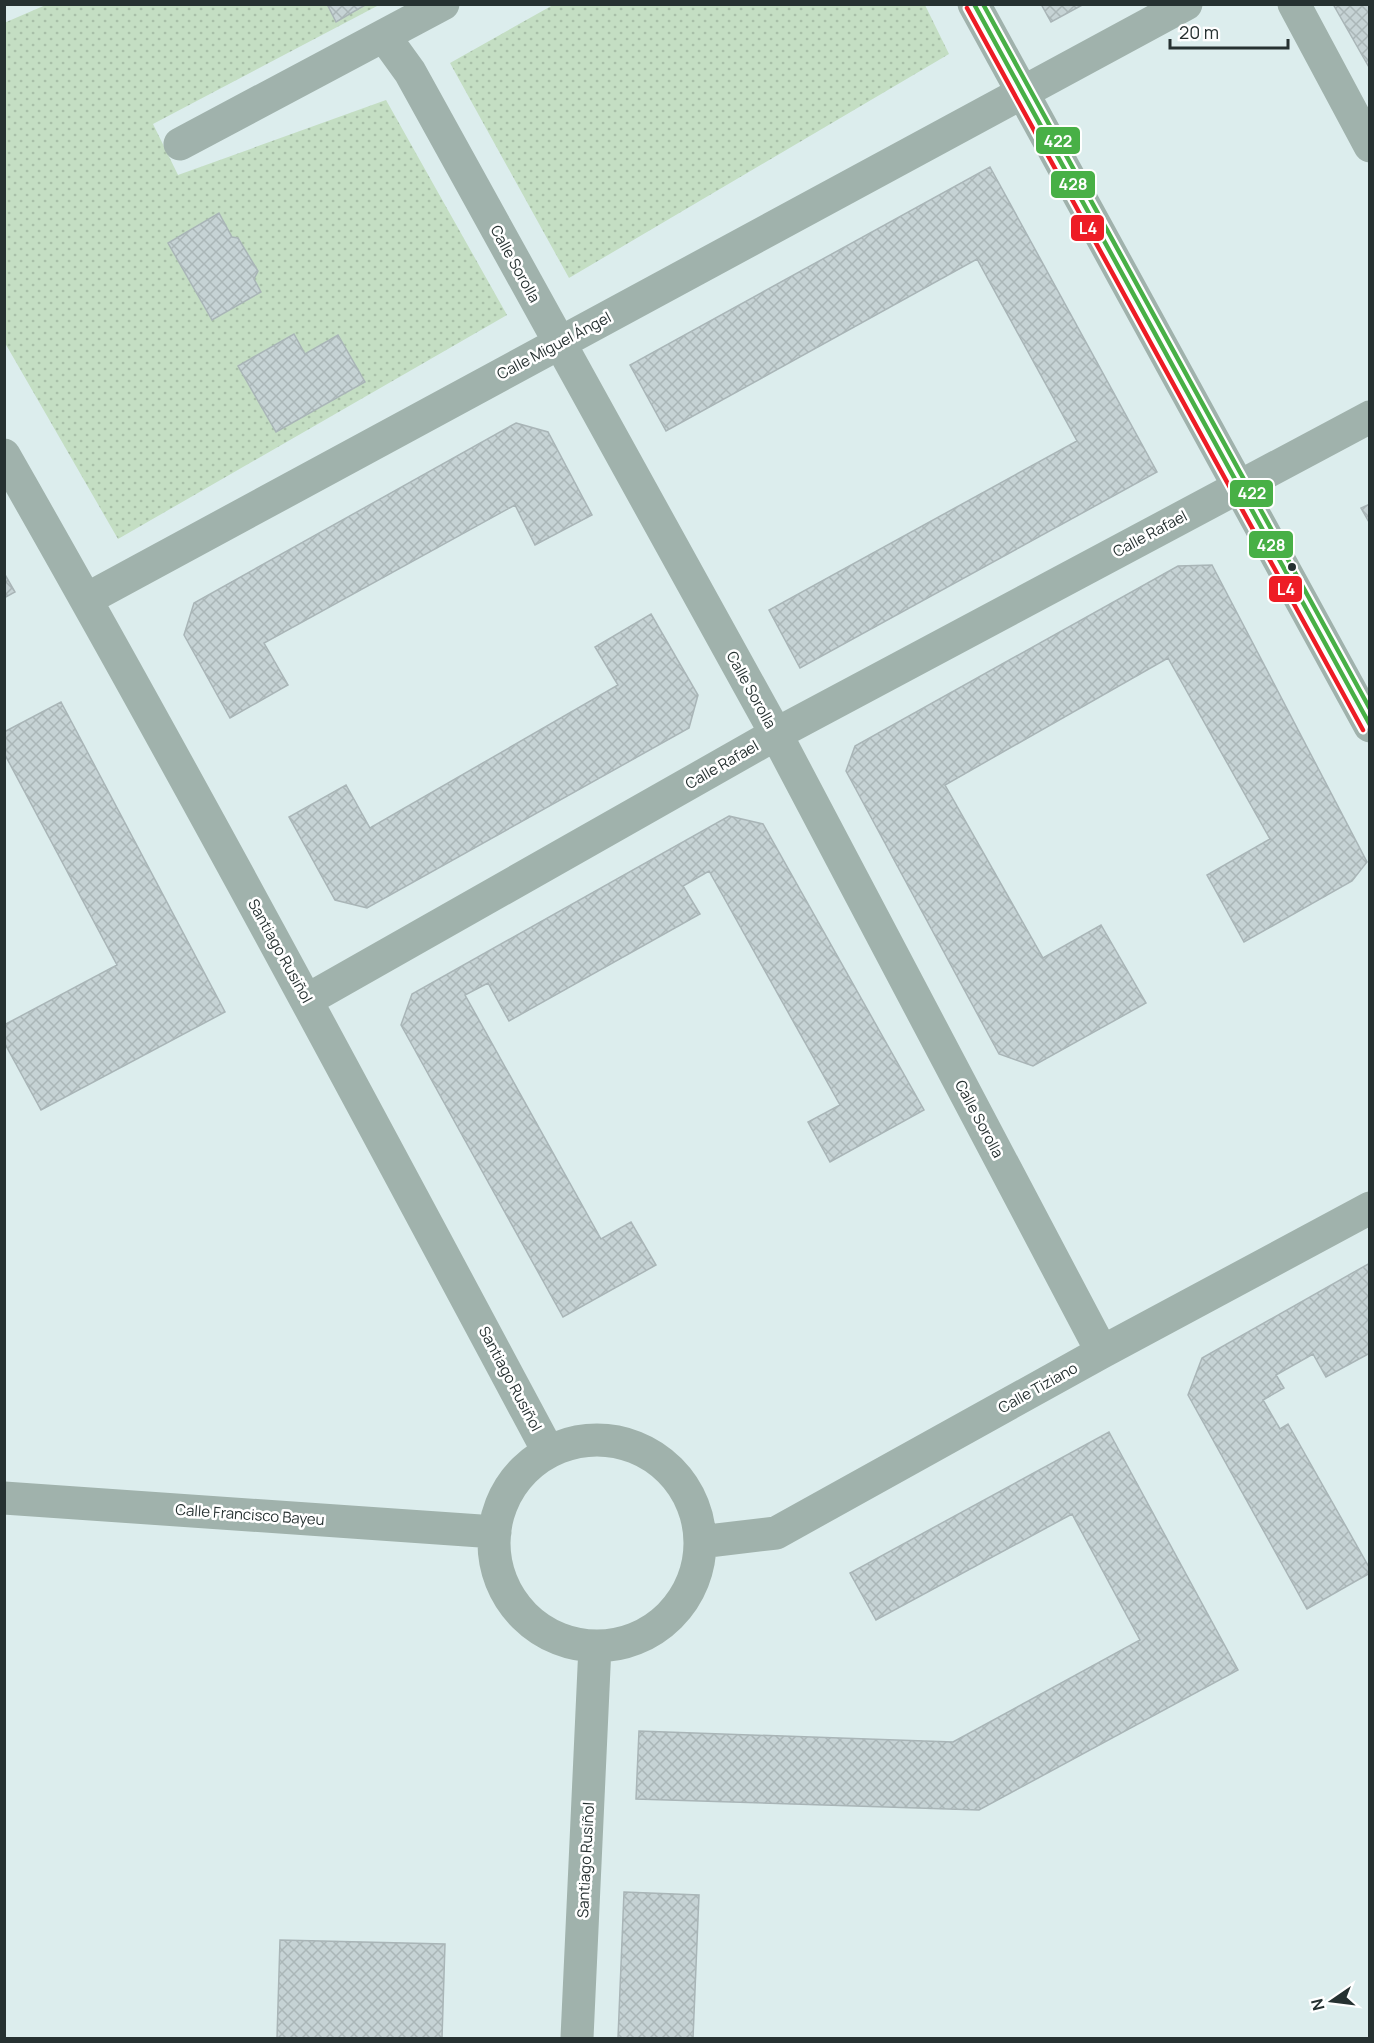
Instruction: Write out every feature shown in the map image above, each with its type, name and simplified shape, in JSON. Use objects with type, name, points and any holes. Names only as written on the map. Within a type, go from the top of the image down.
[{"type":"street","points":[[180,144],[443,4]]},
{"type":"street","points":[[974,4],[1237,488],[1370,726]]},
{"type":"street","name":"Calle Miguel Ángel","points":[[87,599],[1186,4]]},
{"type":"street","points":[[1294,4],[1370,146]]},
{"type":"street","name":"Calle Sorolla","points":[[384,36],[410,72],[776,734],[1102,1352]]},
{"type":"street","name":"Calle Rafael","points":[[307,1000],[776,734],[1370,417]]},
{"type":"street","name":"Santiago Rusiñol","points":[[4,455],[87,599],[307,1000],[548,1451]]},
{"type":"street","name":"Calle Tiziano","points":[[700,1542],[777,1533],[1102,1352],[1370,1208]]},
{"type":"street","points":[[614,1440],[645,1451],[672,1472],[691,1499],[700,1531],[699,1565],[686,1596],[664,1622],[634,1640],[595,1646],[565,1641],[535,1625],[511,1599],[497,1567],[495,1532],[504,1500],[522,1472],[548,1451],[580,1441],[614,1440]]},
{"type":"street","name":"Calle Francisco Bayeu","points":[[4,1498],[495,1532]]},
{"type":"street","name":"Santiago Rusiñol","points":[[577,2038],[595,1646]]},
{"type":"green space","points":[[48,4],[379,5],[153,124],[178,175],[386,100],[507,315],[118,539],[5,343],[4,23]]},
{"type":"green space","points":[[553,5],[925,5],[949,54],[569,278],[450,63]]},
{"type":"building","points":[[327,4],[367,4],[336,22]]},
{"type":"building","points":[[1041,4],[1084,4],[1051,22]]},
{"type":"building","points":[[1333,4],[1370,4],[1370,69]]},
{"type":"building","points":[[990,167],[1157,472],[800,668],[769,610],[1077,441],[977,259],[666,431],[630,365]]},
{"type":"building","points":[[219,213],[232,237],[238,238],[258,271],[254,279],[261,292],[212,320],[168,243]]},
{"type":"building","points":[[294,334],[305,354],[338,335],[365,382],[276,432],[238,366]]},
{"type":"building","points":[[516,423],[548,432],[592,515],[535,545],[515,505],[264,643],[288,685],[230,718],[184,635],[194,603]]},
{"type":"building","points":[[1370,504],[1370,524],[1361,508]]},
{"type":"building","points":[[1212,565],[1367,862],[1352,881],[1244,942],[1207,875],[1270,839],[1168,658],[945,785],[1043,958],[1101,925],[1146,1003],[1033,1066],[999,1054],[846,771],[855,746],[1178,566]]},
{"type":"building","points":[[4,573],[15,592],[4,598]]},
{"type":"building","points":[[651,614],[698,695],[689,728],[367,908],[335,900],[289,817],[346,785],[370,828],[618,685],[595,647]]},
{"type":"building","points":[[61,702],[225,1012],[41,1110],[4,1042],[4,1025],[117,965],[4,753],[4,732]]},
{"type":"building","points":[[729,816],[763,824],[924,1110],[830,1162],[808,1122],[840,1105],[709,871],[683,886],[700,914],[509,1021],[488,983],[465,995],[601,1239],[631,1222],[656,1265],[563,1317],[401,1025],[412,994]]},
{"type":"building","points":[[1370,1263],[1370,1353],[1326,1377],[1313,1354],[1276,1375],[1284,1388],[1263,1400],[1280,1429],[1288,1424],[1370,1569],[1370,1573],[1307,1609],[1188,1395],[1202,1358]]},
{"type":"building","points":[[1109,1432],[1238,1670],[979,1810],[636,1799],[639,1731],[953,1742],[1140,1640],[1072,1514],[876,1620],[850,1573]]},
{"type":"building","points":[[624,1892],[699,1895],[693,2038],[618,2038]]},
{"type":"building","points":[[280,1940],[445,1944],[442,2038],[277,2038]]},
{"type":"transit line","name":"428","points":[[974,4],[1370,725]]},
{"type":"transit line","name":"422","points":[[983,4],[1370,709]]},
{"type":"transit line","name":"L4","points":[[967,8],[1363,730]]}]
